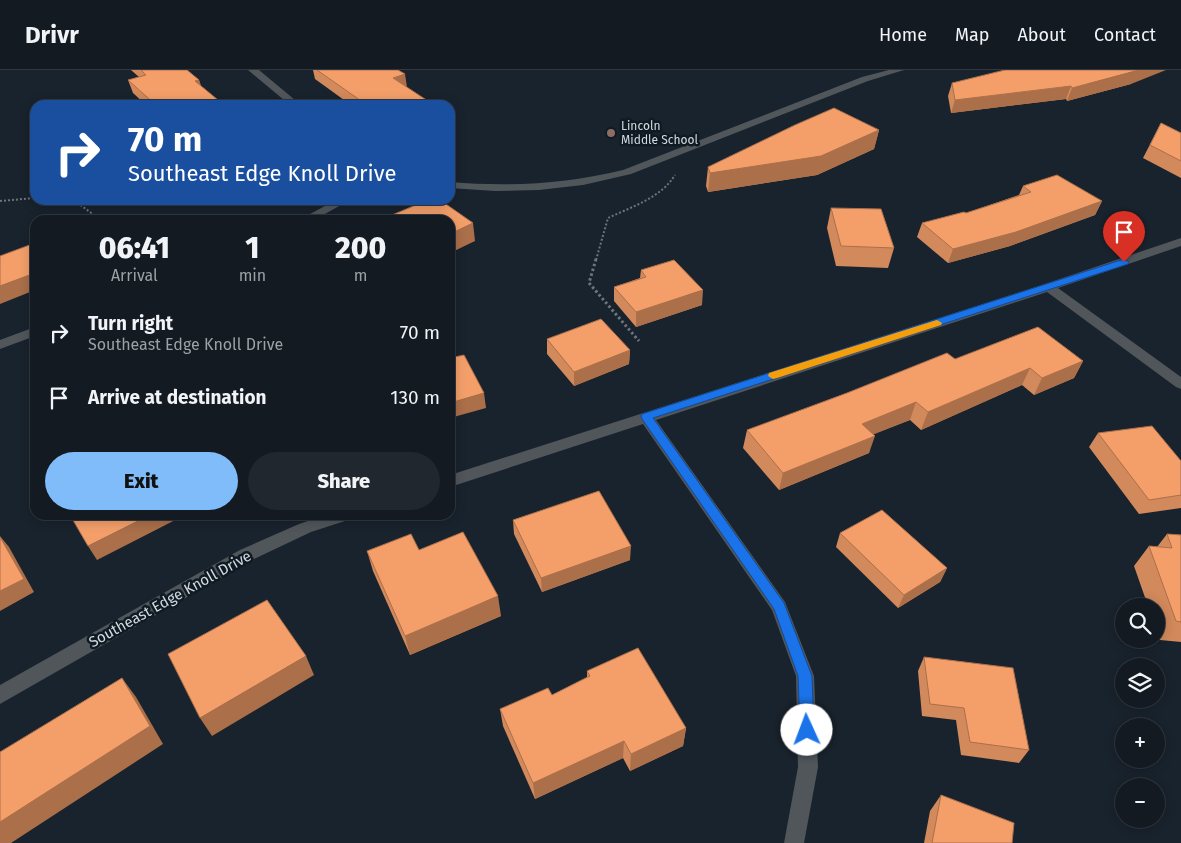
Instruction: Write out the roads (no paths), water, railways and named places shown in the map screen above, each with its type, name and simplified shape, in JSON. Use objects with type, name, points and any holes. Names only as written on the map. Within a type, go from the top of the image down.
[{"type":"street","points":[[253,70],[290,100]]},
{"type":"street","points":[[455,185],[508,190],[567,185],[598,180],[627,172],[865,80],[899,70]]},
{"type":"street","points":[[315,215],[334,205]]},
{"type":"street","points":[[455,479],[646,416],[1049,288],[1181,242]]},
{"type":"street","points":[[1049,288],[1181,384]]},
{"type":"street","points":[[0,345],[30,333]]},
{"type":"street","points":[[646,416],[780,607],[805,676],[808,766],[794,843]]},
{"type":"street","name":"Southeast Edge Knoll Drive","points":[[0,695],[246,555],[305,528],[330,520]]},
{"type":"place","name":"Lincoln Middle School","points":[[611,133]]}]
